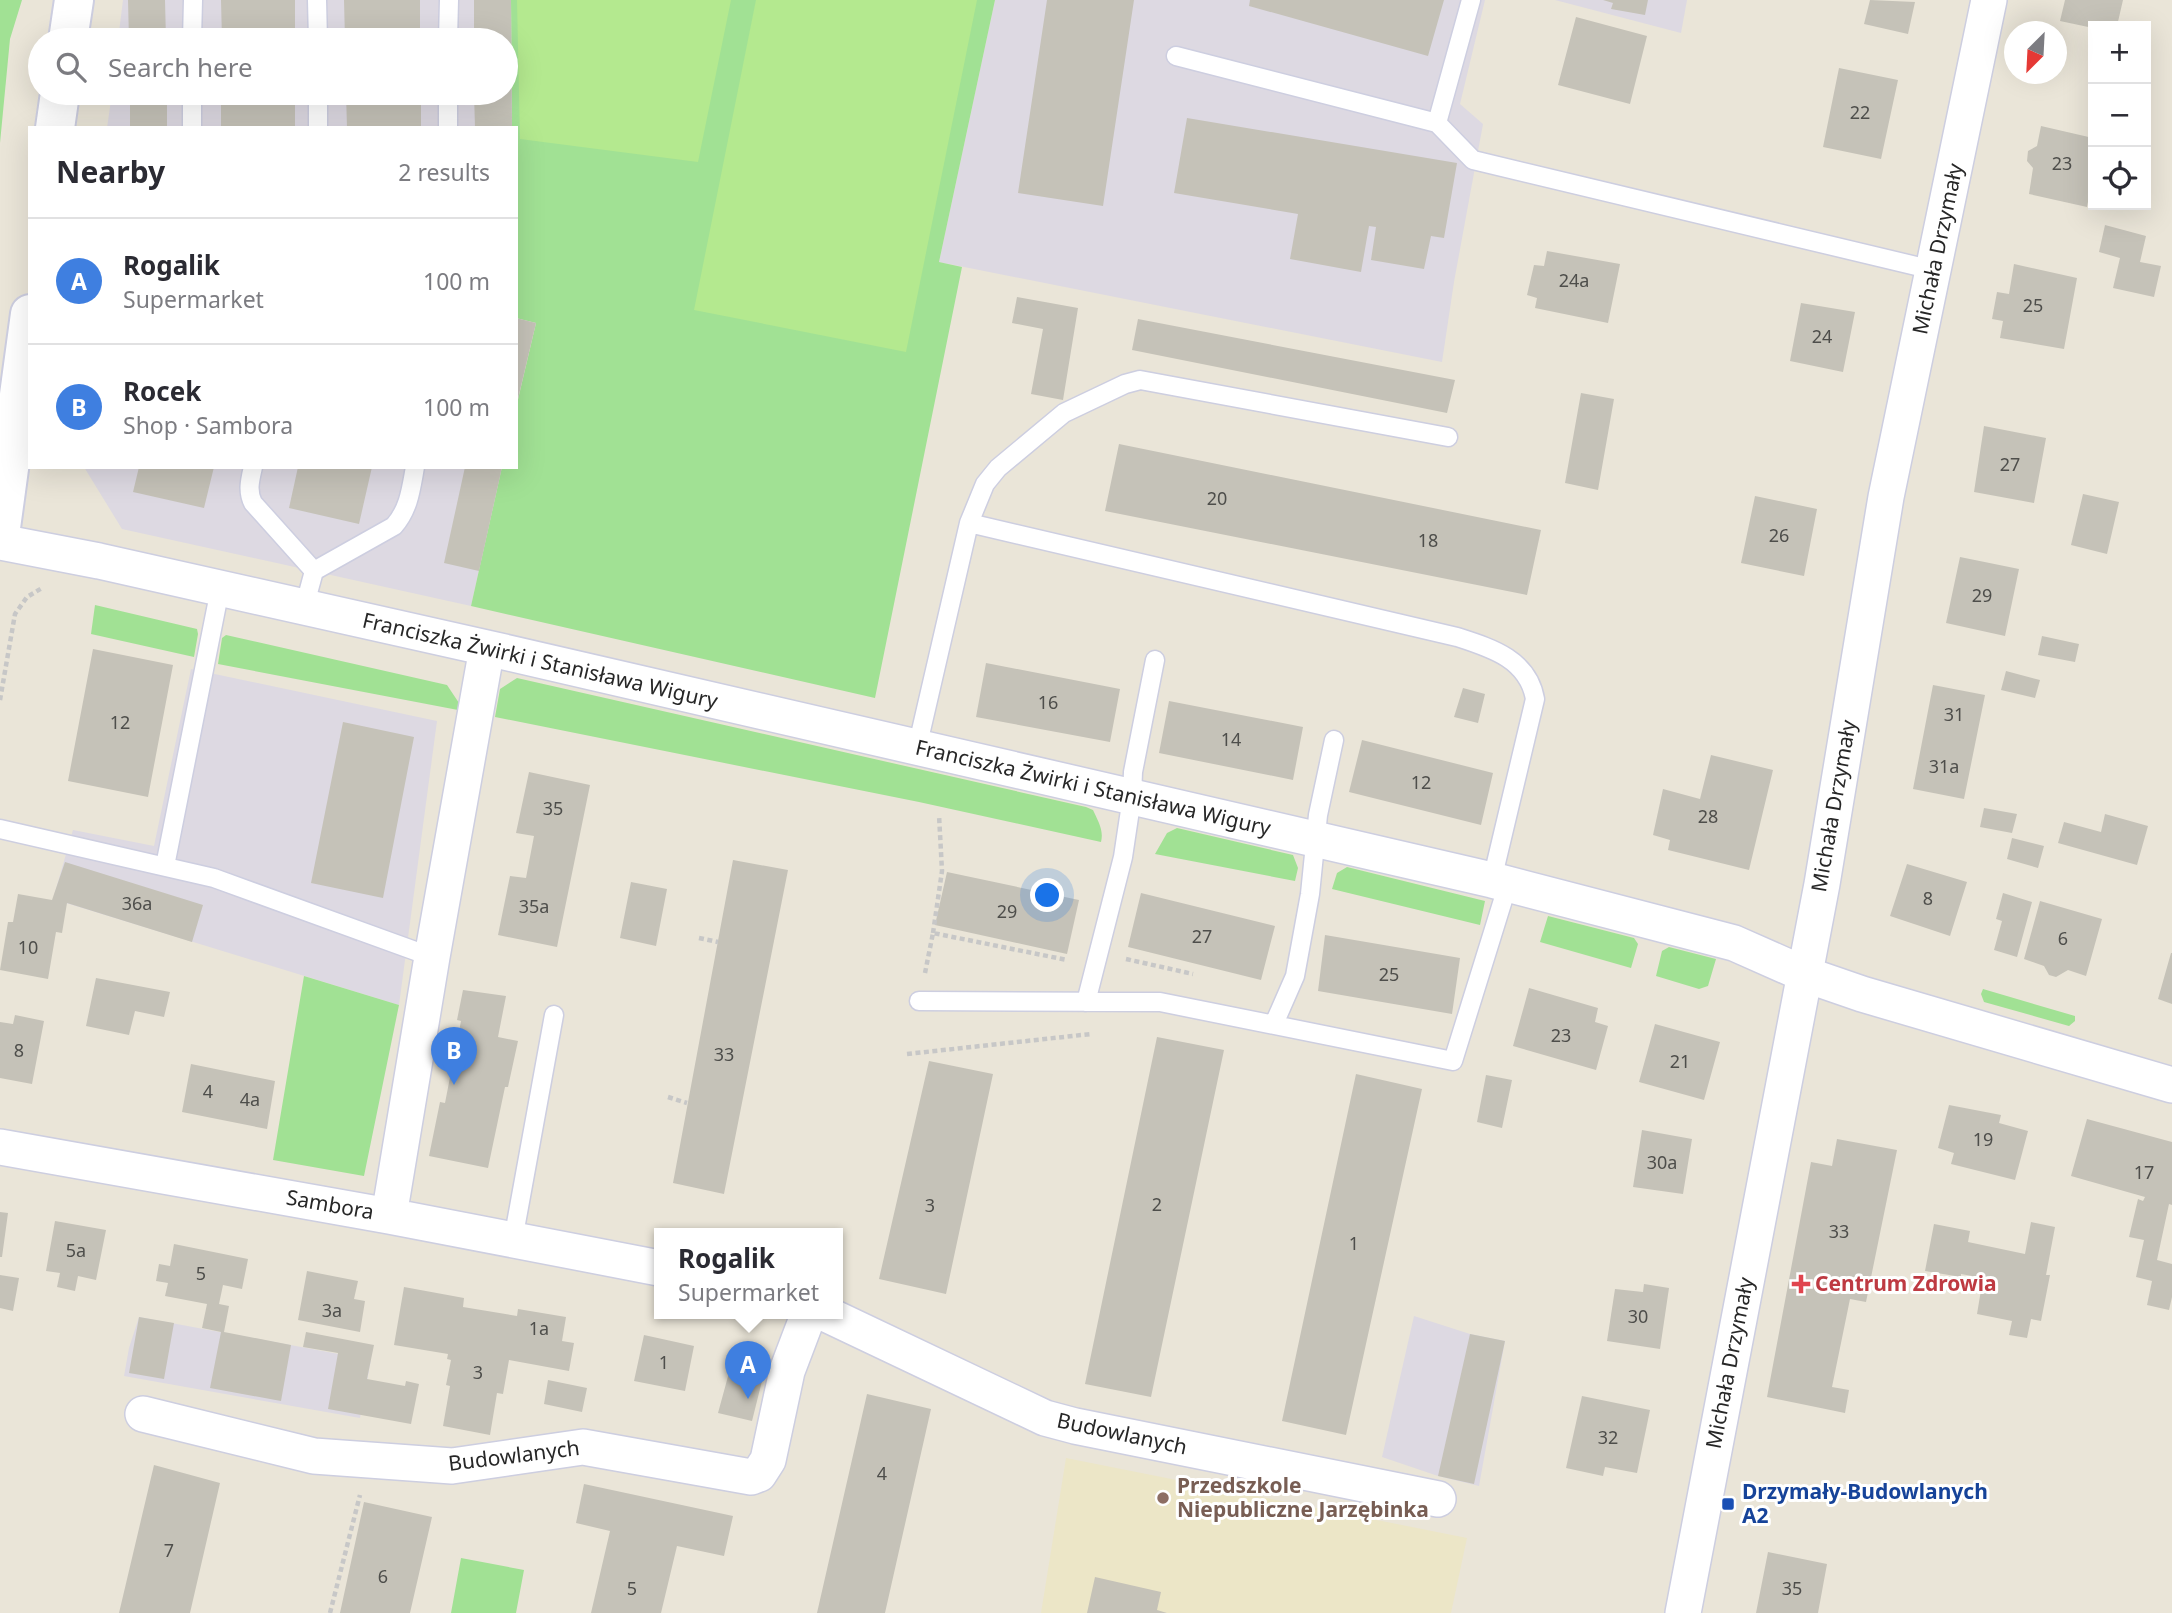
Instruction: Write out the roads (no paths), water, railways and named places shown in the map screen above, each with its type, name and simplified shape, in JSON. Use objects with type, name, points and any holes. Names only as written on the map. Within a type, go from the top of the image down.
[{"type":"street","points":[[70,28],[74,0]]},
{"type":"street","name":"Michała Drzymały","points":[[1682,1613],[1804,974],[1886,497],[1989,0]]},
{"type":"street","points":[[55,126],[58,105]]},
{"type":"street","points":[[0,535],[22,436],[28,344]]},
{"type":"street","name":"Franciszka Żwirki i Stanisława Wigury","points":[[0,542],[487,648],[1500,882],[1734,943],[1804,974],[1861,994],[2172,1085]]},
{"type":"street","points":[[389,1216],[487,648]]},
{"type":"street","name":"Sambora","points":[[0,1147],[389,1216],[654,1267]]},
{"type":"street","name":"Budowlanych","points":[[143,1414],[314,1456],[452,1466],[583,1447],[751,1477],[759,1474],[768,1460],[787,1371],[807,1319]]},
{"type":"street","name":"Budowlanych","points":[[837,1319],[1045,1418],[1438,1499]]},
{"type":"lane","points":[[192,28],[193,0]]},
{"type":"lane","points":[[317,0],[318,28]]},
{"type":"lane","points":[[448,28],[449,0]]},
{"type":"lane","points":[[1437,122],[1471,0]]},
{"type":"lane","points":[[1176,56],[1437,122],[1473,160],[1933,270]]},
{"type":"lane","points":[[192,105],[192,126]]},
{"type":"lane","points":[[318,105],[318,126]]},
{"type":"lane","points":[[448,105],[448,126]]},
{"type":"lane","points":[[917,748],[969,523],[985,484],[998,468],[1064,413],[1125,384],[1140,380],[1448,437]]},
{"type":"lane","points":[[253,469],[249,495],[253,503],[314,571]]},
{"type":"lane","points":[[304,608],[314,571],[394,526],[403,516],[415,469]]},
{"type":"lane","points":[[919,1001],[1160,1002],[1453,1061],[1500,882],[1535,699],[1533,686],[1526,675],[1503,653],[1457,637],[969,523]]},
{"type":"lane","points":[[165,866],[220,589]]},
{"type":"lane","points":[[1086,1002],[1123,857],[1133,772],[1155,660]]},
{"type":"lane","points":[[1274,1024],[1295,976],[1310,894],[1318,815],[1334,740]]},
{"type":"lane","points":[[0,829],[214,878],[432,957]]},
{"type":"lane","points":[[513,1240],[554,1015]]},
{"type":"place","name":"Rocek","points":[[454,1085]]},
{"type":"place","name":"Centrum Zdrowia","points":[[1801,1284]]},
{"type":"place","name":"Rogalik","points":[[748,1399]]},
{"type":"place","name":"Przedszkole Niepubliczne Jarzębinka","points":[[1163,1498]]},
{"type":"place","name":"Drzymały-Budowlanych A2","points":[[1728,1504]]}]
